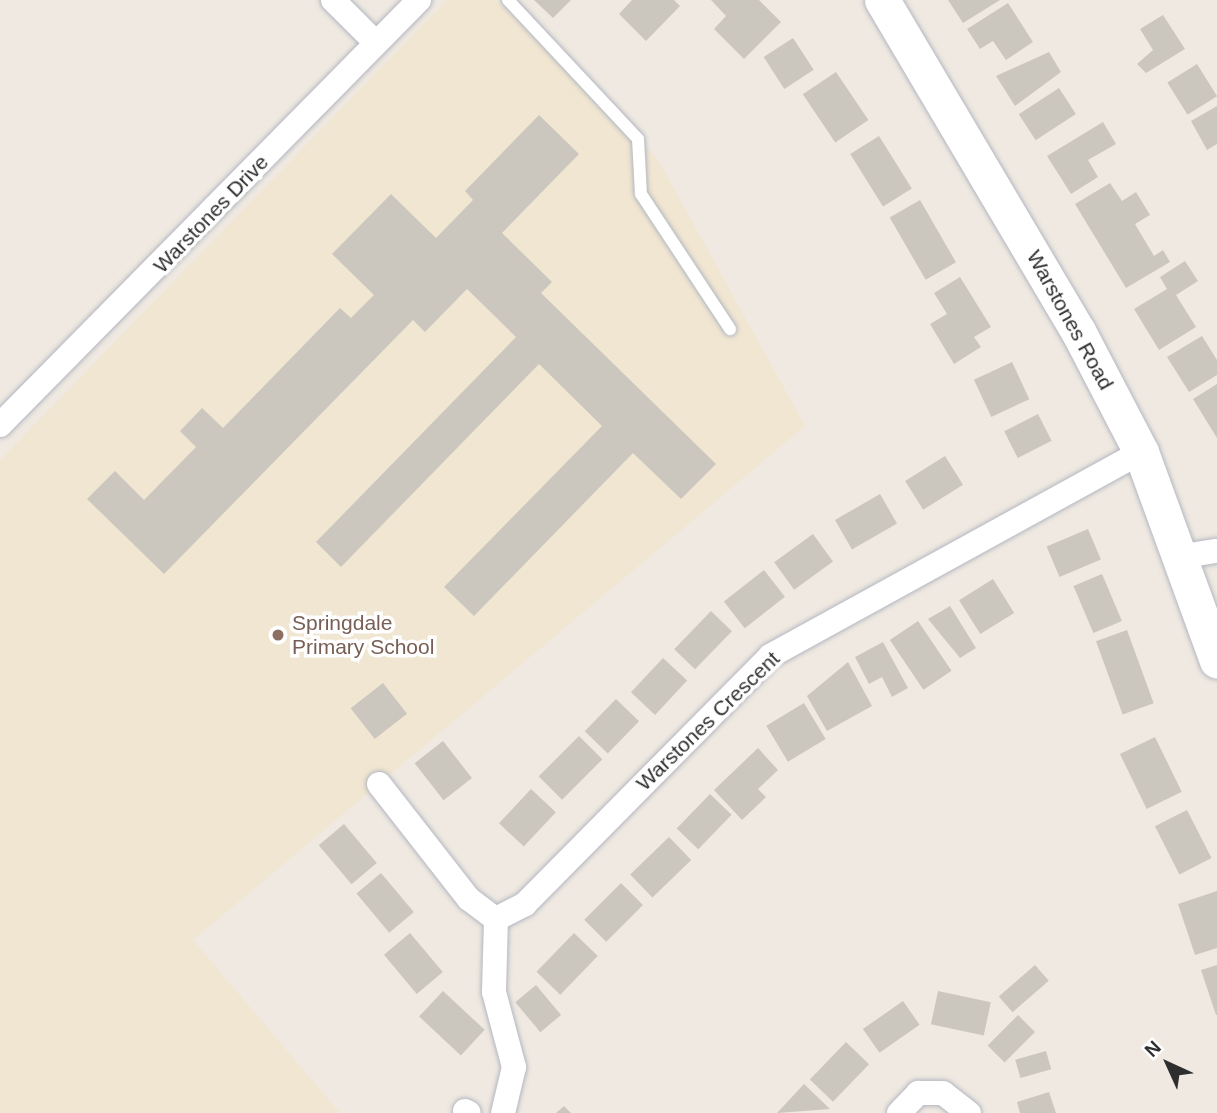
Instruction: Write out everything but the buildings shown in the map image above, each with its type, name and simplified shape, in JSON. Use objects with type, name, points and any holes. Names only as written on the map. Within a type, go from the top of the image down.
[{"type":"street","points":[[333,0],[376,43]]},
{"type":"street","name":"Warstones Drive","points":[[0,425],[419,0]]},
{"type":"street","name":"Warstones Road","points":[[882,0],[1066,310],[1141,452],[1200,554],[1217,661]]},
{"type":"street","name":"Warstones Crescent","points":[[496,919],[525,904],[770,656],[1141,452]]},
{"type":"street","points":[[379,784],[469,898],[496,919],[494,992],[514,1068],[503,1113]]},
{"type":"street","points":[[899,1113],[918,1093],[943,1093],[969,1113]]},
{"type":"lane","points":[[508,0],[638,139],[641,194],[730,329]]},
{"type":"shaded area","name":"Springdale Primary School","points":[[447,0],[496,0],[657,158],[805,426],[193,940],[340,1113],[0,1113],[0,460]]},
{"type":"place","name":"Springdale Primary School","points":[[278,635]]}]
